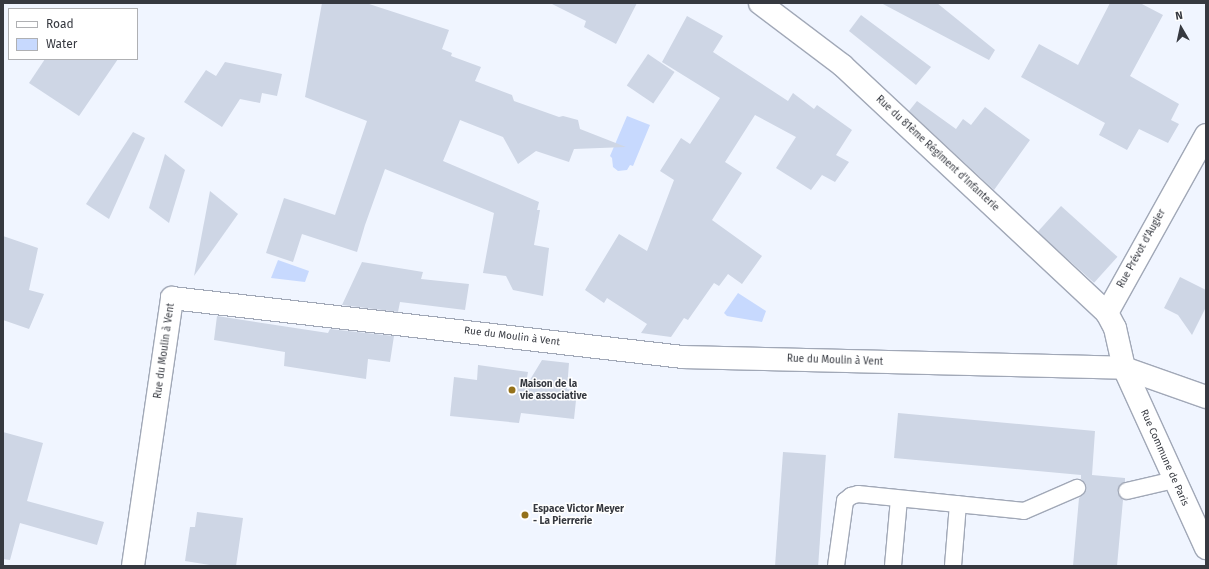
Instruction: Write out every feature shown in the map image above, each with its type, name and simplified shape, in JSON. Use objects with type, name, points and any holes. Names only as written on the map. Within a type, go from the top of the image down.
[{"type":"street","name":"Rue du 81ème Régiment d'Infanterie","points":[[760,3],[842,65],[1107,313]]},
{"type":"street","name":"Rue Prévot d'Augier","points":[[1107,313],[1206,135]]},
{"type":"street","name":"Rue du Moulin à Vent","points":[[134,566],[172,298],[683,357],[1124,368],[1206,397]]},
{"type":"street","points":[[1107,313],[1115,328],[1124,368]]},
{"type":"street","name":"Rue Commune de Paris","points":[[1124,368],[1206,548]]},
{"type":"lane","points":[[1127,491],[1174,480]]},
{"type":"lane","points":[[836,566],[845,501],[851,496],[858,494],[1024,511],[1077,488]]},
{"type":"lane","points":[[893,566],[898,499]]},
{"type":"lane","points":[[953,566],[958,504]]},
{"type":"water","points":[[627,116],[650,125],[633,166],[630,165],[627,170],[618,171],[613,167],[612,158],[610,156]]},
{"type":"water","points":[[278,260],[309,271],[305,282],[271,278]]},
{"type":"water","points":[[738,293],[766,311],[762,322],[727,316],[724,313]]},
{"type":"building","points":[[322,3],[366,3],[449,30],[442,49],[452,53],[451,56],[481,67],[475,81],[512,95],[514,101],[559,117],[563,116],[578,120],[580,129],[626,147],[574,149],[569,162],[536,151],[518,164],[503,137],[460,120],[443,161],[539,202],[537,210],[540,210],[534,245],[549,248],[543,296],[513,290],[506,276],[483,273],[494,213],[385,169],[357,252],[302,234],[293,262],[266,253],[284,198],[335,215],[367,121],[305,97]]},
{"type":"building","points":[[550,3],[637,3],[616,44],[584,27],[586,21]]},
{"type":"building","points":[[881,3],[937,3],[995,50],[989,60]]},
{"type":"building","points":[[1110,3],[1140,3],[1163,15],[1130,76],[1179,104],[1171,120],[1179,124],[1168,143],[1139,129],[1127,150],[1099,135],[1105,123],[1021,77],[1039,44],[1078,65]]},
{"type":"building","points":[[861,15],[931,67],[916,85],[849,31]]},
{"type":"building","points":[[687,16],[723,36],[713,52],[788,101],[793,93],[814,109],[817,105],[852,130],[836,155],[849,162],[835,182],[822,175],[811,190],[776,168],[796,137],[755,115],[725,162],[742,173],[712,220],[762,256],[742,284],[728,274],[719,286],[714,283],[688,320],[684,318],[671,337],[641,333],[647,324],[607,298],[604,303],[585,290],[619,234],[647,251],[674,180],[660,171],[681,138],[690,144],[720,98],[662,62]]},
{"type":"building","points":[[648,54],[675,72],[653,103],[627,86]]},
{"type":"building","points":[[44,60],[117,60],[79,116],[29,83]]},
{"type":"building","points":[[225,62],[282,74],[277,96],[262,93],[260,103],[240,99],[222,127],[184,102],[206,70],[216,76]]},
{"type":"building","points":[[917,101],[956,129],[963,119],[971,125],[985,107],[1030,140],[994,190],[909,111]]},
{"type":"building","points":[[133,132],[145,138],[109,219],[86,204]]},
{"type":"building","points":[[165,154],[185,170],[169,223],[149,208]]},
{"type":"building","points":[[210,191],[238,214],[194,276]]},
{"type":"building","points":[[1061,206],[1117,257],[1094,283],[1038,232]]},
{"type":"building","points":[[3,236],[38,248],[29,290],[44,294],[29,329],[3,320]]},
{"type":"building","points":[[362,262],[423,272],[421,279],[469,284],[465,310],[400,302],[398,312],[342,305]]},
{"type":"building","points":[[1180,277],[1206,290],[1206,307],[1192,335],[1178,315],[1164,308]]},
{"type":"building","points":[[217,316],[328,333],[330,329],[394,336],[390,362],[368,359],[366,379],[284,366],[285,352],[214,340]]},
{"type":"building","name":"Maison de la vie associative","points":[[542,360],[569,363],[567,389],[577,391],[574,419],[521,413],[519,423],[450,416],[454,377],[477,380],[478,365],[528,372],[525,388]]},
{"type":"building","points":[[898,413],[1095,431],[1092,475],[1125,478],[1125,482],[1118,489],[1118,494],[1123,500],[1117,566],[1073,566],[1079,498],[1084,494],[1086,489],[1086,484],[1081,479],[1081,475],[894,458]]},
{"type":"building","points":[[3,432],[43,443],[27,501],[104,522],[97,545],[20,523],[10,560],[3,559]]},
{"type":"building","points":[[783,452],[826,455],[818,566],[775,566]]},
{"type":"building","points":[[197,512],[243,518],[236,566],[216,566],[185,561],[190,527],[195,527]]},
{"type":"place","name":"Maison de la vie associative","points":[[512,390]]},
{"type":"place","name":"Espace Victor Meyer - La Pierrerie","points":[[525,515]]}]
